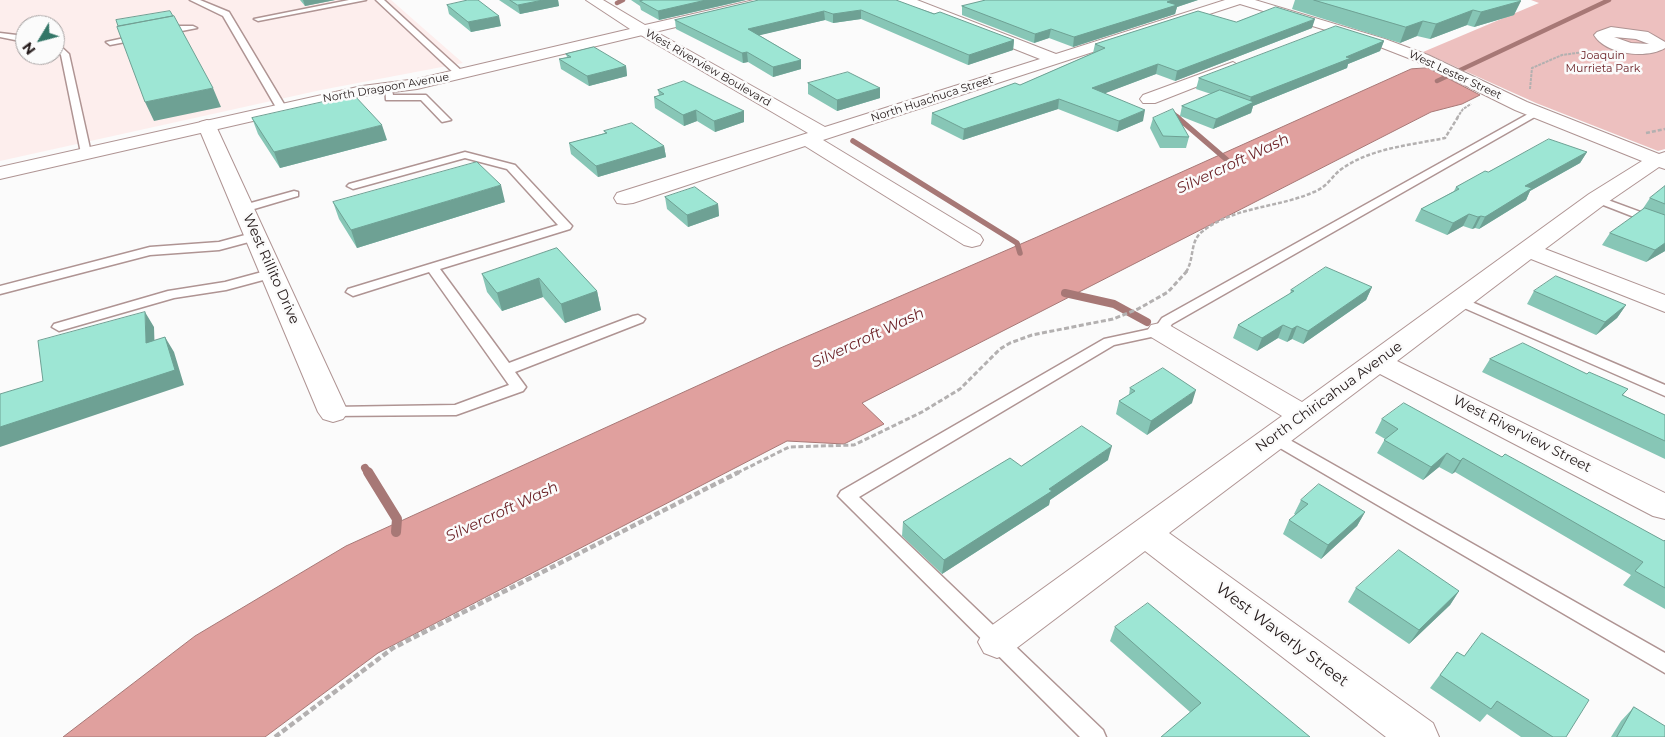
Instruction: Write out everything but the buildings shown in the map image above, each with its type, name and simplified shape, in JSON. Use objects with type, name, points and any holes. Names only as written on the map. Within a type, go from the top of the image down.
[{"type":"street","name":"West Riverview Boulevard","points":[[593,0],[815,137],[972,240]]},
{"type":"street","name":"North Dragoon Avenue","points":[[0,173],[362,91],[460,74],[772,0]]},
{"type":"street","points":[[904,0],[1055,59]]},
{"type":"street","name":"West Lester Street","points":[[1239,0],[1380,42],[1436,65],[1537,112],[1662,160]]},
{"type":"street","name":"North Huachuca Street","points":[[625,198],[1239,0]]},
{"type":"street","points":[[923,7],[942,2]]},
{"type":"street","points":[[1638,35],[1658,25]]},
{"type":"street","points":[[1305,39],[1332,28]]},
{"type":"street","points":[[1148,99],[1250,60]]},
{"type":"street","name":"West Rillito Drive","points":[[207,126],[333,412]]},
{"type":"street","name":"North Chiricahua Avenue","points":[[997,642],[1597,199],[1662,160]]},
{"type":"street","points":[[1528,250],[1665,304]]},
{"type":"street","points":[[1160,332],[1303,415]]},
{"type":"street","name":"West Riverview Street","points":[[1378,362],[1665,507]]},
{"type":"street","name":"West Waverly Street","points":[[1145,533],[1418,737]]},
{"type":"lane","points":[[194,0],[226,14],[282,109]]},
{"type":"lane","points":[[258,19],[362,0]]},
{"type":"lane","points":[[380,0],[460,74]]},
{"type":"lane","points":[[110,42],[179,28],[192,28]]},
{"type":"lane","points":[[0,35],[15,37]]},
{"type":"lane","points":[[65,54],[86,153]]},
{"type":"lane","points":[[388,87],[389,98],[423,97],[446,120]]},
{"type":"lane","points":[[1095,737],[847,496],[1108,342],[1160,332],[1167,321],[1537,112]]},
{"type":"lane","points":[[353,186],[465,155],[511,167],[566,226],[353,292]]},
{"type":"lane","points":[[244,208],[294,194]]},
{"type":"lane","points":[[1597,199],[1665,225]]},
{"type":"lane","points":[[0,290],[150,251],[219,246],[256,236]]},
{"type":"lane","points":[[333,412],[456,410],[518,387],[432,267]]},
{"type":"lane","points":[[59,327],[173,294],[226,286],[273,273]]},
{"type":"lane","points":[[1460,301],[1665,391]]},
{"type":"lane","points":[[505,370],[638,319]]},
{"type":"lane","points":[[1274,437],[1665,664]]},
{"type":"path","points":[[275,737],[393,648],[789,447],[854,445],[922,412],[960,389],[1000,349],[1010,343],[1032,335],[1113,318],[1138,309],[1168,292],[1182,279],[1192,263],[1193,243],[1201,232],[1217,222],[1252,208],[1295,199],[1315,192],[1330,183],[1341,169],[1367,155],[1445,138],[1463,109],[1485,100],[1522,94],[1531,88],[1532,68],[1551,58],[1578,51],[1597,51]]},
{"type":"shaded area","points":[[0,0],[391,0],[463,63],[321,90],[0,161]]},
{"type":"green space","name":"Joaquin Murrieta Park","points":[[1531,0],[1665,0],[1665,149],[1658,151],[1536,103],[1423,52],[1539,3]]},
{"type":"water","points":[[1428,68],[1480,95],[1462,104],[1431,112],[862,403],[884,424],[844,444],[787,441],[378,653],[265,737],[63,737],[195,636],[346,546],[778,349],[1037,237],[1411,69]]},
{"type":"waterway","points":[[617,3],[623,0]]},
{"type":"waterway","name":"Silvercroft Wash","points":[[1437,81],[1609,0]]},
{"type":"waterway","points":[[1174,114],[1179,118]]},
{"type":"waterway","points":[[1177,117],[1227,160]]},
{"type":"waterway","points":[[853,141],[1017,243],[1020,253]]},
{"type":"waterway","points":[[1065,293],[1114,304],[1147,322]]},
{"type":"waterway","points":[[365,468],[368,473]]},
{"type":"waterway","points":[[368,472],[397,519],[396,532]]}]
